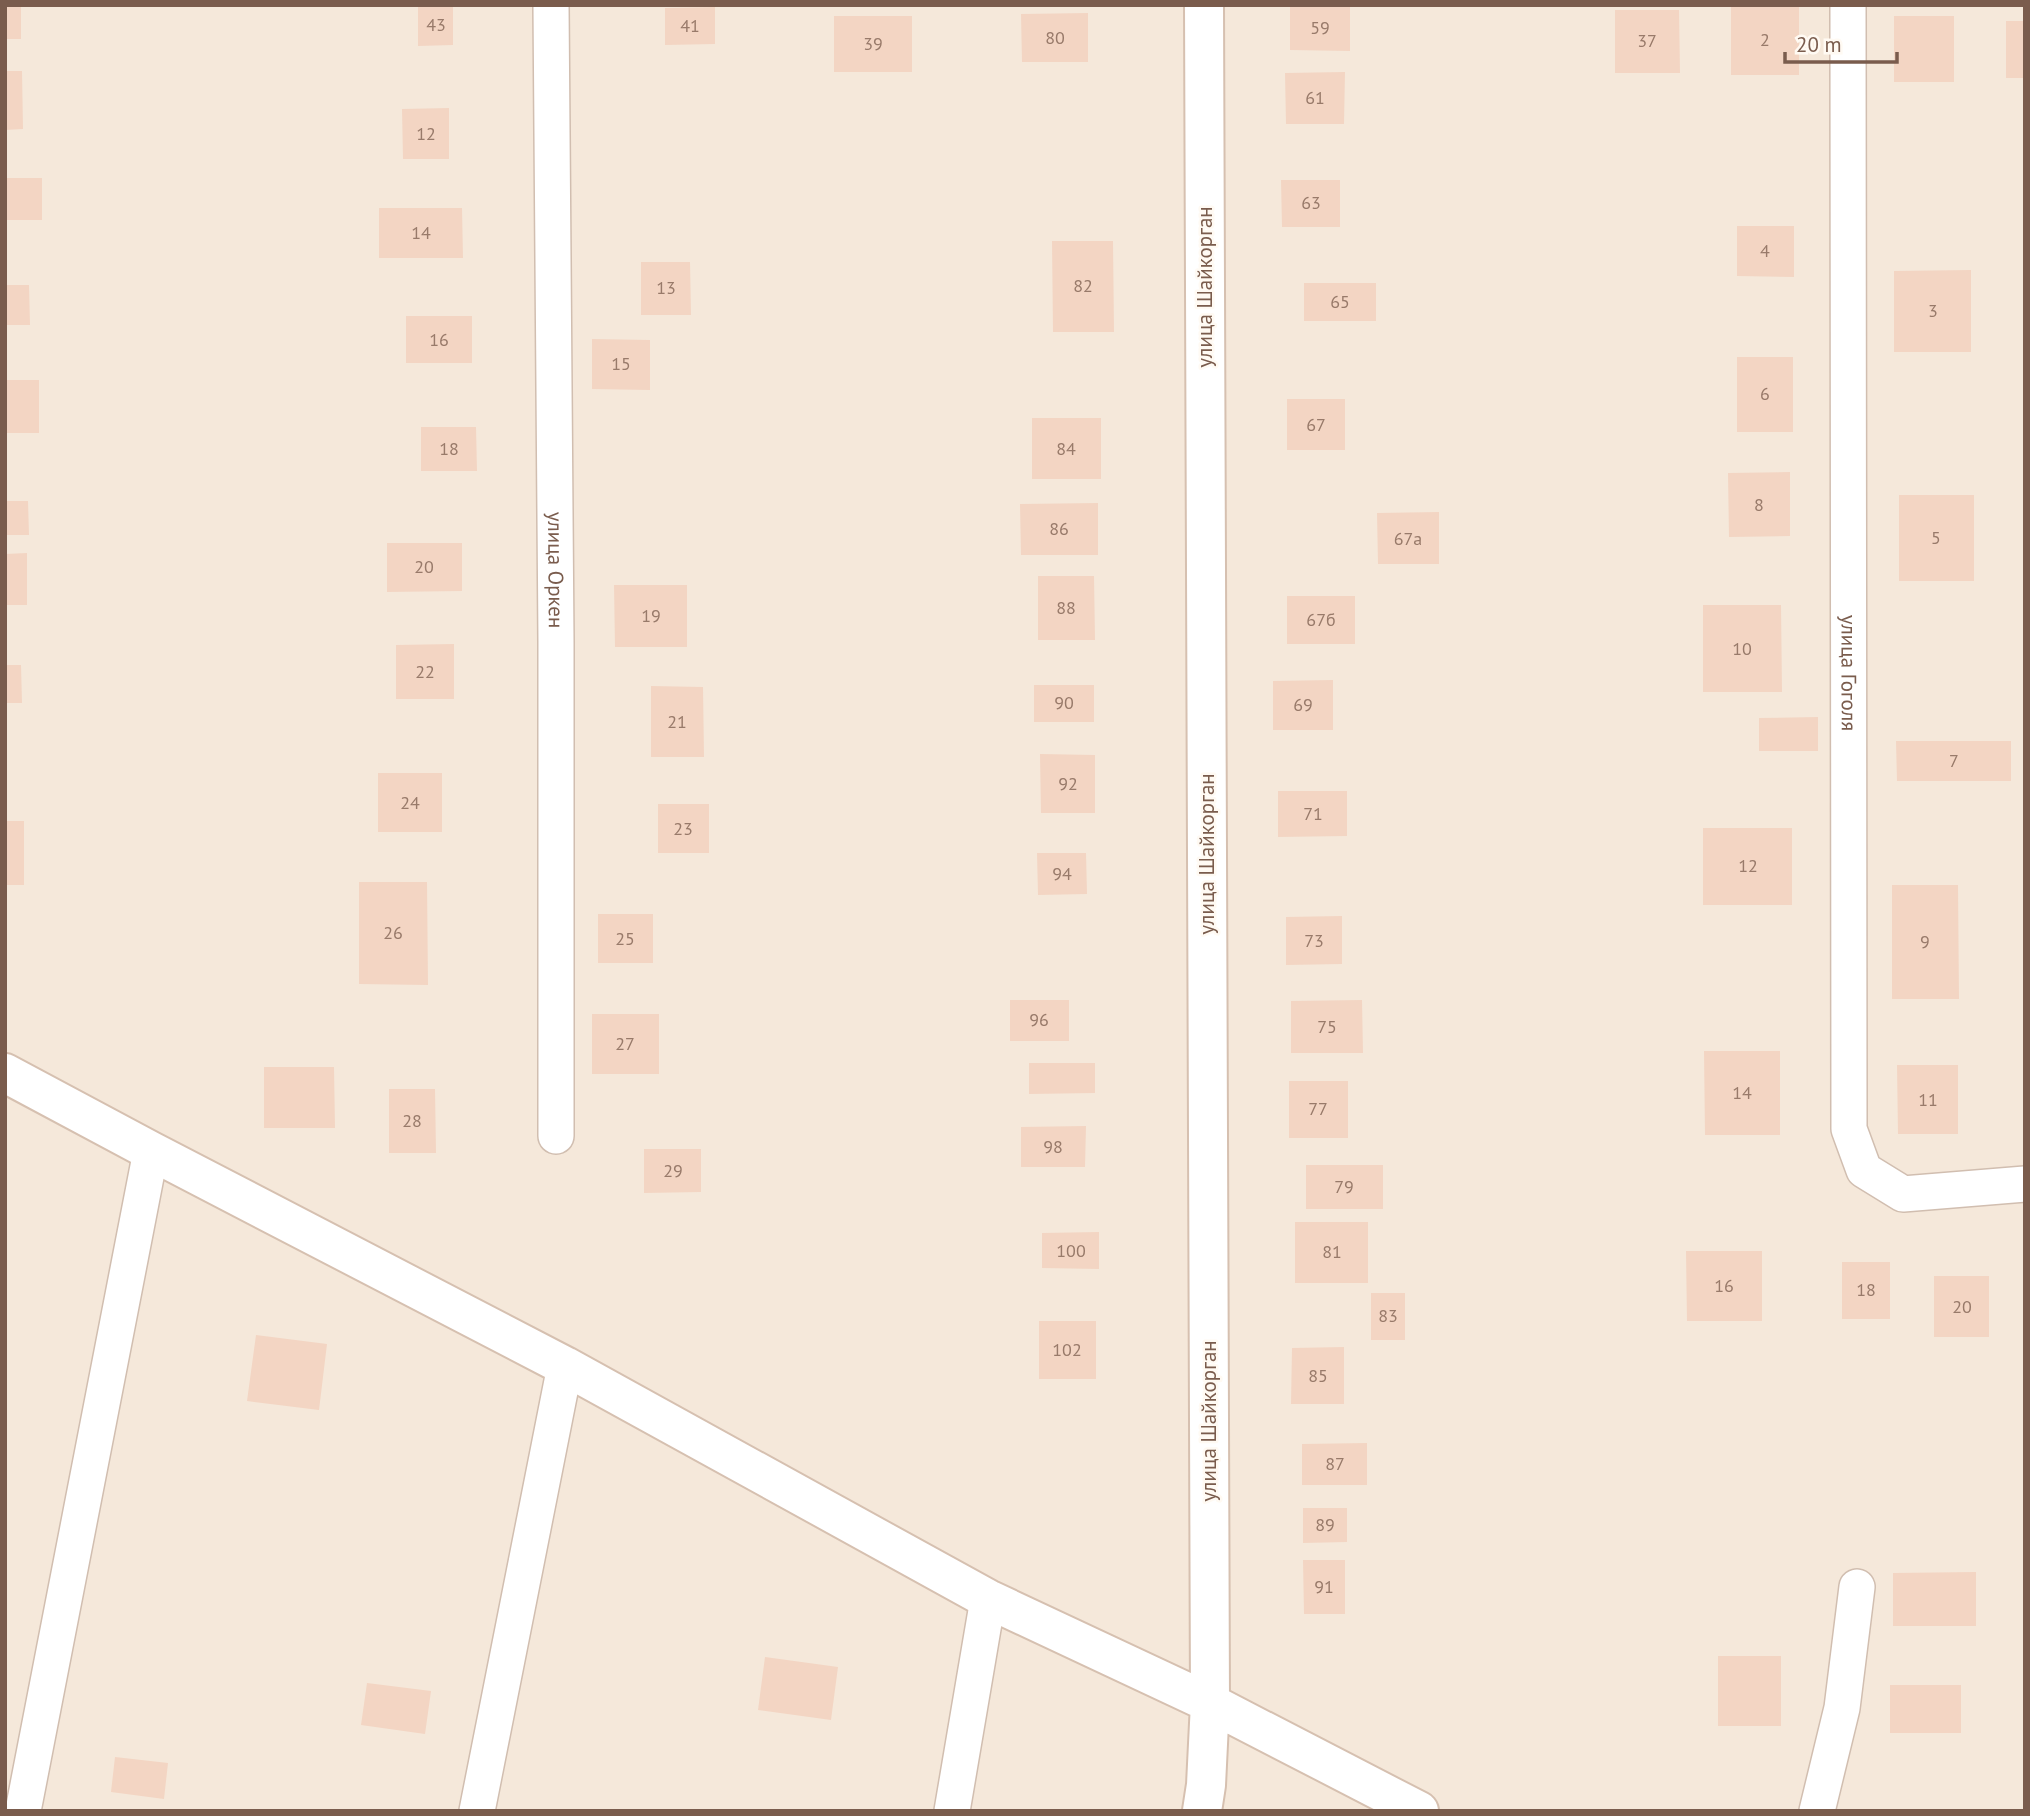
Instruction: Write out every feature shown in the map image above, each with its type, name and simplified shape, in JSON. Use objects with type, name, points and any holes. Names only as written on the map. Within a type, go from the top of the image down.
[{"type":"street","name":"улица Оркен","points":[[551,5],[556,642],[556,1136]]},
{"type":"street","name":"улица Шайкорган","points":[[1202,1811],[1210,1703],[1204,5]]},
{"type":"street","name":"улица Гоголя","points":[[1848,5],[1849,1129],[1864,1170],[1903,1194],[2025,1184]]},
{"type":"street","points":[[5,1073],[565,1366],[988,1599],[1210,1703],[1419,1811]]},
{"type":"street","points":[[23,1811],[151,1151]]},
{"type":"street","points":[[477,1811],[565,1366]]},
{"type":"street","points":[[1817,1811],[1842,1708],[1857,1587]]},
{"type":"street","points":[[952,1811],[988,1599]]},
{"type":"shaded area","points":[[5,5],[2025,5],[2025,1811],[5,1811]]},
{"type":"building","points":[[5,5],[21,5],[21,39],[5,39]]},
{"type":"building","points":[[418,5],[453,5],[453,45],[418,46]]},
{"type":"building","points":[[1290,5],[1350,5],[1350,51],[1290,50]]},
{"type":"building","points":[[1731,6],[1799,6],[1799,75],[1731,75]]},
{"type":"building","points":[[715,7],[715,44],[665,45],[665,8]]},
{"type":"building","points":[[1615,10],[1679,10],[1680,73],[1615,73]]},
{"type":"building","points":[[1088,13],[1088,62],[1022,62],[1021,14]]},
{"type":"building","points":[[834,16],[912,16],[912,72],[834,72]]},
{"type":"building","points":[[1894,16],[1954,16],[1954,82],[1894,82]]},
{"type":"building","points":[[2006,21],[2025,21],[2025,78],[2006,78]]},
{"type":"building","points":[[5,71],[22,71],[23,129],[5,130]]},
{"type":"building","points":[[1345,72],[1344,124],[1286,124],[1285,73]]},
{"type":"building","points":[[449,108],[449,159],[403,159],[402,109]]},
{"type":"building","points":[[5,178],[42,178],[42,220],[5,220]]},
{"type":"building","points":[[1281,180],[1340,180],[1340,227],[1282,227]]},
{"type":"building","points":[[379,208],[462,208],[463,258],[379,258]]},
{"type":"building","points":[[1737,226],[1794,226],[1794,277],[1737,276]]},
{"type":"building","points":[[1052,241],[1113,241],[1114,332],[1053,332]]},
{"type":"building","points":[[641,262],[690,262],[691,315],[641,315]]},
{"type":"building","points":[[1971,270],[1971,352],[1894,352],[1894,271]]},
{"type":"building","points":[[1304,283],[1376,283],[1376,321],[1304,321]]},
{"type":"building","points":[[5,285],[29,285],[30,325],[5,325]]},
{"type":"building","points":[[406,316],[472,316],[472,363],[406,363]]},
{"type":"building","points":[[592,339],[650,340],[650,390],[592,389]]},
{"type":"building","points":[[1737,357],[1793,357],[1793,432],[1737,432]]},
{"type":"building","points":[[5,380],[39,380],[39,433],[5,433]]},
{"type":"building","points":[[1287,399],[1345,399],[1345,450],[1287,450]]},
{"type":"building","points":[[1032,418],[1101,418],[1101,479],[1032,479]]},
{"type":"building","points":[[421,427],[476,427],[477,471],[421,471]]},
{"type":"building","points":[[1790,472],[1790,536],[1729,537],[1728,473]]},
{"type":"building","points":[[1899,495],[1974,495],[1974,581],[1899,581]]},
{"type":"building","points":[[5,501],[28,501],[29,535],[5,535]]},
{"type":"building","points":[[1098,503],[1098,555],[1021,555],[1020,504]]},
{"type":"building","points":[[1439,512],[1439,564],[1378,564],[1377,513]]},
{"type":"building","points":[[387,543],[462,543],[462,591],[387,592]]},
{"type":"building","points":[[27,553],[27,605],[5,605],[5,554]]},
{"type":"building","points":[[1038,576],[1094,576],[1095,640],[1038,640]]},
{"type":"building","points":[[614,585],[687,585],[687,647],[615,647]]},
{"type":"building","points":[[1287,596],[1355,596],[1355,644],[1287,644]]},
{"type":"building","points":[[1703,605],[1781,605],[1782,692],[1703,692]]},
{"type":"building","points":[[454,644],[454,699],[396,699],[396,645]]},
{"type":"building","points":[[5,665],[21,665],[22,703],[5,703]]},
{"type":"building","points":[[1333,680],[1333,730],[1273,730],[1273,681]]},
{"type":"building","points":[[1034,685],[1094,685],[1094,722],[1034,722]]},
{"type":"building","points":[[651,686],[703,687],[704,757],[651,757]]},
{"type":"building","points":[[1818,717],[1818,751],[1759,751],[1759,718]]},
{"type":"building","points":[[1896,741],[2011,741],[2011,781],[1897,781]]},
{"type":"building","points":[[1040,754],[1095,755],[1095,813],[1041,813]]},
{"type":"building","points":[[378,773],[442,773],[442,832],[378,832]]},
{"type":"building","points":[[1278,791],[1347,791],[1347,836],[1278,837]]},
{"type":"building","points":[[658,804],[709,804],[709,853],[658,853]]},
{"type":"building","points":[[5,821],[24,821],[24,885],[5,885]]},
{"type":"building","points":[[1703,828],[1792,828],[1792,905],[1703,905]]},
{"type":"building","points":[[1037,853],[1086,853],[1087,894],[1038,895]]},
{"type":"building","points":[[359,882],[427,882],[428,985],[359,984]]},
{"type":"building","points":[[1892,885],[1958,885],[1959,999],[1892,999]]},
{"type":"building","points":[[598,914],[653,914],[653,963],[598,963]]},
{"type":"building","points":[[1342,916],[1342,964],[1286,965],[1286,917]]},
{"type":"building","points":[[1010,1000],[1069,1000],[1069,1041],[1010,1041]]},
{"type":"building","points":[[1362,1000],[1363,1053],[1291,1053],[1291,1001]]},
{"type":"building","points":[[592,1014],[659,1014],[659,1074],[592,1074]]},
{"type":"building","points":[[1704,1051],[1780,1051],[1780,1135],[1705,1135]]},
{"type":"building","points":[[1029,1063],[1095,1063],[1095,1093],[1029,1094]]},
{"type":"building","points":[[1897,1065],[1958,1065],[1958,1134],[1898,1134]]},
{"type":"building","points":[[264,1067],[334,1067],[335,1128],[264,1128]]},
{"type":"building","points":[[1289,1081],[1348,1081],[1348,1138],[1289,1138]]},
{"type":"building","points":[[389,1089],[435,1089],[436,1153],[389,1153]]},
{"type":"building","points":[[1086,1126],[1085,1167],[1021,1167],[1021,1127]]},
{"type":"building","points":[[644,1149],[701,1149],[701,1192],[644,1193]]},
{"type":"building","points":[[1306,1165],[1383,1165],[1383,1209],[1306,1209]]},
{"type":"building","points":[[1295,1222],[1368,1222],[1368,1283],[1295,1283]]},
{"type":"building","points":[[1099,1232],[1099,1269],[1042,1268],[1042,1233]]},
{"type":"building","points":[[1686,1251],[1762,1251],[1762,1321],[1687,1321]]},
{"type":"building","points":[[1842,1262],[1890,1262],[1890,1319],[1842,1319]]},
{"type":"building","points":[[1934,1276],[1989,1276],[1989,1337],[1934,1337]]},
{"type":"building","points":[[1371,1293],[1405,1293],[1405,1340],[1371,1340]]},
{"type":"building","points":[[1039,1321],[1096,1321],[1096,1379],[1039,1379]]},
{"type":"building","points":[[256,1335],[327,1344],[319,1410],[247,1401]]},
{"type":"building","points":[[1344,1347],[1344,1404],[1291,1404],[1292,1348]]},
{"type":"building","points":[[1367,1443],[1367,1485],[1302,1485],[1302,1444]]},
{"type":"building","points":[[1303,1508],[1347,1508],[1347,1542],[1303,1543]]},
{"type":"building","points":[[1303,1560],[1345,1560],[1345,1614],[1304,1614]]},
{"type":"building","points":[[1976,1572],[1976,1626],[1893,1626],[1893,1573]]},
{"type":"building","points":[[1718,1656],[1781,1656],[1781,1726],[1718,1726]]},
{"type":"building","points":[[765,1657],[838,1667],[831,1720],[758,1710]]},
{"type":"building","points":[[367,1683],[431,1691],[425,1734],[361,1725]]},
{"type":"building","points":[[1890,1685],[1961,1685],[1961,1733],[1890,1733]]},
{"type":"building","points":[[115,1757],[168,1763],[164,1799],[111,1792]]}]
